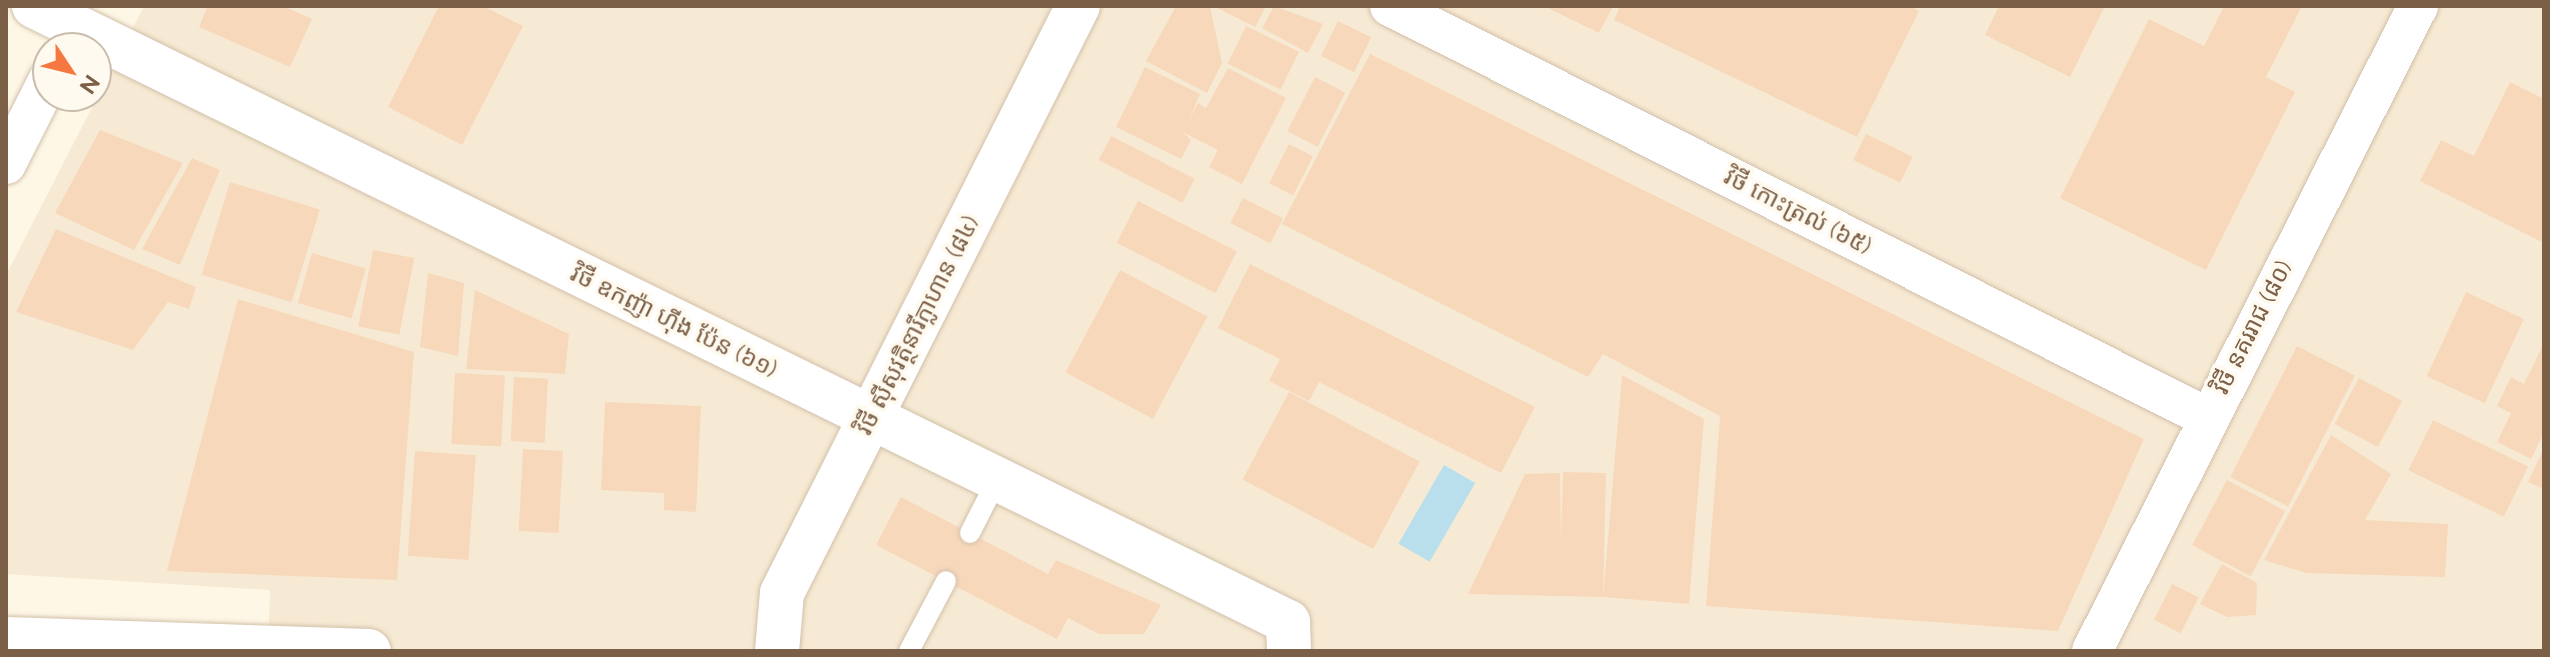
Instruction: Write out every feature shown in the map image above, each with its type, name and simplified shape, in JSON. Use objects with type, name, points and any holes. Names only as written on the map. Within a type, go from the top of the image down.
[{"type":"street","name":"វិថី ឧកញ៉ា ហ៊ីង ប៉ែន (៦១)","points":[[34,6],[1288,622],[1289,651]]},
{"type":"street","name":"វិថី ស៊ីសុវត្ថិនារីក្លាហាន (៨៤)","points":[[777,651],[782,593],[1078,6]]},
{"type":"street","name":"វិថី កោះត្រល់ (៦៥)","points":[[1390,6],[2206,417]]},
{"type":"street","name":"វិថី នគររាជ (៨០)","points":[[2092,651],[2206,417],[2418,6]]},
{"type":"street","points":[[6,164],[32,112]]},
{"type":"street","points":[[6,639],[369,651]]},
{"type":"lane","points":[[970,533],[997,480]]},
{"type":"lane","points":[[909,651],[946,581]]},
{"type":"shaded area","points":[[144,6],[2544,6],[2544,651],[268,651],[270,590],[6,574],[6,275],[90,112],[112,112],[112,68]]},
{"type":"water","points":[[1444,465],[1475,483],[1430,562],[1398,544]]},
{"type":"building","points":[[208,6],[283,6],[312,19],[290,67],[199,27]]},
{"type":"building","points":[[439,6],[483,6],[523,26],[462,145],[388,107]]},
{"type":"building","points":[[1176,6],[1210,6],[1222,63],[1207,93],[1146,61]]},
{"type":"building","points":[[1213,6],[1266,6],[1255,27]]},
{"type":"building","points":[[1274,6],[1323,24],[1308,53],[1262,28]]},
{"type":"building","points":[[1544,6],[1613,6],[1599,33]]},
{"type":"building","points":[[1620,6],[1909,6],[1919,11],[1857,137],[1614,20]]},
{"type":"building","points":[[1999,6],[2105,6],[2070,77],[1985,35]]},
{"type":"building","points":[[2224,6],[2302,6],[2266,77],[2295,92],[2206,270],[2060,198],[2149,19],[2204,46]]},
{"type":"building","points":[[1338,21],[1371,37],[1354,72],[1321,56]]},
{"type":"building","points":[[1246,26],[1299,52],[1281,90],[1228,64]]},
{"type":"building","points":[[1370,54],[2144,439],[2058,631],[1706,606],[1720,416],[1603,354],[1588,377],[1282,224]]},
{"type":"building","points":[[1145,67],[1200,94],[1189,120],[1198,103],[1206,108],[1228,68],[1286,98],[1242,184],[1209,167],[1218,150],[1182,132],[1191,140],[1181,159],[1116,127]]},
{"type":"building","points":[[1315,77],[1345,92],[1318,147],[1287,131]]},
{"type":"building","points":[[2510,82],[2544,99],[2544,243],[2420,181],[2441,140],[2474,156]]},
{"type":"building","points":[[100,130],[183,163],[134,250],[55,213]]},
{"type":"building","points":[[1866,134],[1913,157],[1900,183],[1853,160]]},
{"type":"building","points":[[1111,136],[1195,179],[1182,203],[1099,160]]},
{"type":"building","points":[[1289,144],[1313,156],[1293,195],[1269,183]]},
{"type":"building","points":[[192,158],[220,170],[180,265],[142,249]]},
{"type":"building","points":[[230,182],[320,209],[292,302],[202,275]]},
{"type":"building","points":[[1243,198],[1283,218],[1270,243],[1230,223]]},
{"type":"building","points":[[1138,201],[1237,251],[1216,293],[1117,243]]},
{"type":"building","points":[[56,229],[196,287],[189,309],[168,302],[133,350],[16,312]]},
{"type":"building","points":[[373,250],[414,258],[399,335],[358,327]]},
{"type":"building","points":[[312,253],[366,268],[351,318],[298,303]]},
{"type":"building","points":[[1250,264],[1535,407],[1501,473],[1319,382],[1309,401],[1269,381],[1280,359],[1218,328]]},
{"type":"building","points":[[1120,270],[1207,316],[1153,419],[1066,372]]},
{"type":"building","points":[[428,273],[464,283],[458,356],[420,347]]},
{"type":"building","points":[[475,290],[569,334],[565,374],[466,369]]},
{"type":"building","points":[[2466,292],[2524,319],[2485,403],[2427,376]]},
{"type":"building","points":[[238,299],[414,352],[397,580],[167,571]]},
{"type":"building","points":[[2544,343],[2544,433],[2531,459],[2497,442],[2511,413],[2497,406],[2511,377],[2524,384]]},
{"type":"building","points":[[2297,346],[2355,376],[2288,506],[2230,477]]},
{"type":"building","points":[[455,373],[505,376],[501,447],[451,444]]},
{"type":"building","points":[[1622,375],[1704,419],[1689,604],[1603,597]]},
{"type":"building","points":[[514,377],[548,379],[545,443],[511,441]]},
{"type":"building","points":[[2359,378],[2402,401],[2378,447],[2335,424]]},
{"type":"building","points":[[1289,392],[1420,461],[1373,549],[1243,479]]},
{"type":"building","points":[[605,402],[701,406],[696,512],[664,510],[664,493],[601,490]]},
{"type":"building","points":[[2433,420],[2528,466],[2504,517],[2408,470]]},
{"type":"building","points":[[2331,435],[2391,474],[2365,520],[2448,524],[2445,577],[2306,573],[2264,560]]},
{"type":"building","points":[[2544,448],[2544,489],[2528,482]]},
{"type":"building","points":[[523,449],[563,451],[559,533],[519,531]]},
{"type":"building","points":[[415,451],[476,455],[469,560],[408,556]]},
{"type":"building","points":[[1563,472],[1606,473],[1603,597],[1468,594],[1525,474],[1560,473],[1561,543]]},
{"type":"building","points":[[2227,480],[2285,511],[2251,576],[2192,545]]},
{"type":"building","points":[[901,497],[1048,574],[1056,560],[1161,605],[1144,634],[1099,634],[1068,618],[1057,639],[876,545]]},
{"type":"building","points":[[2222,564],[2257,583],[2256,615],[2227,617],[2200,604]]},
{"type":"building","points":[[2172,584],[2199,598],[2181,633],[2154,620]]}]
